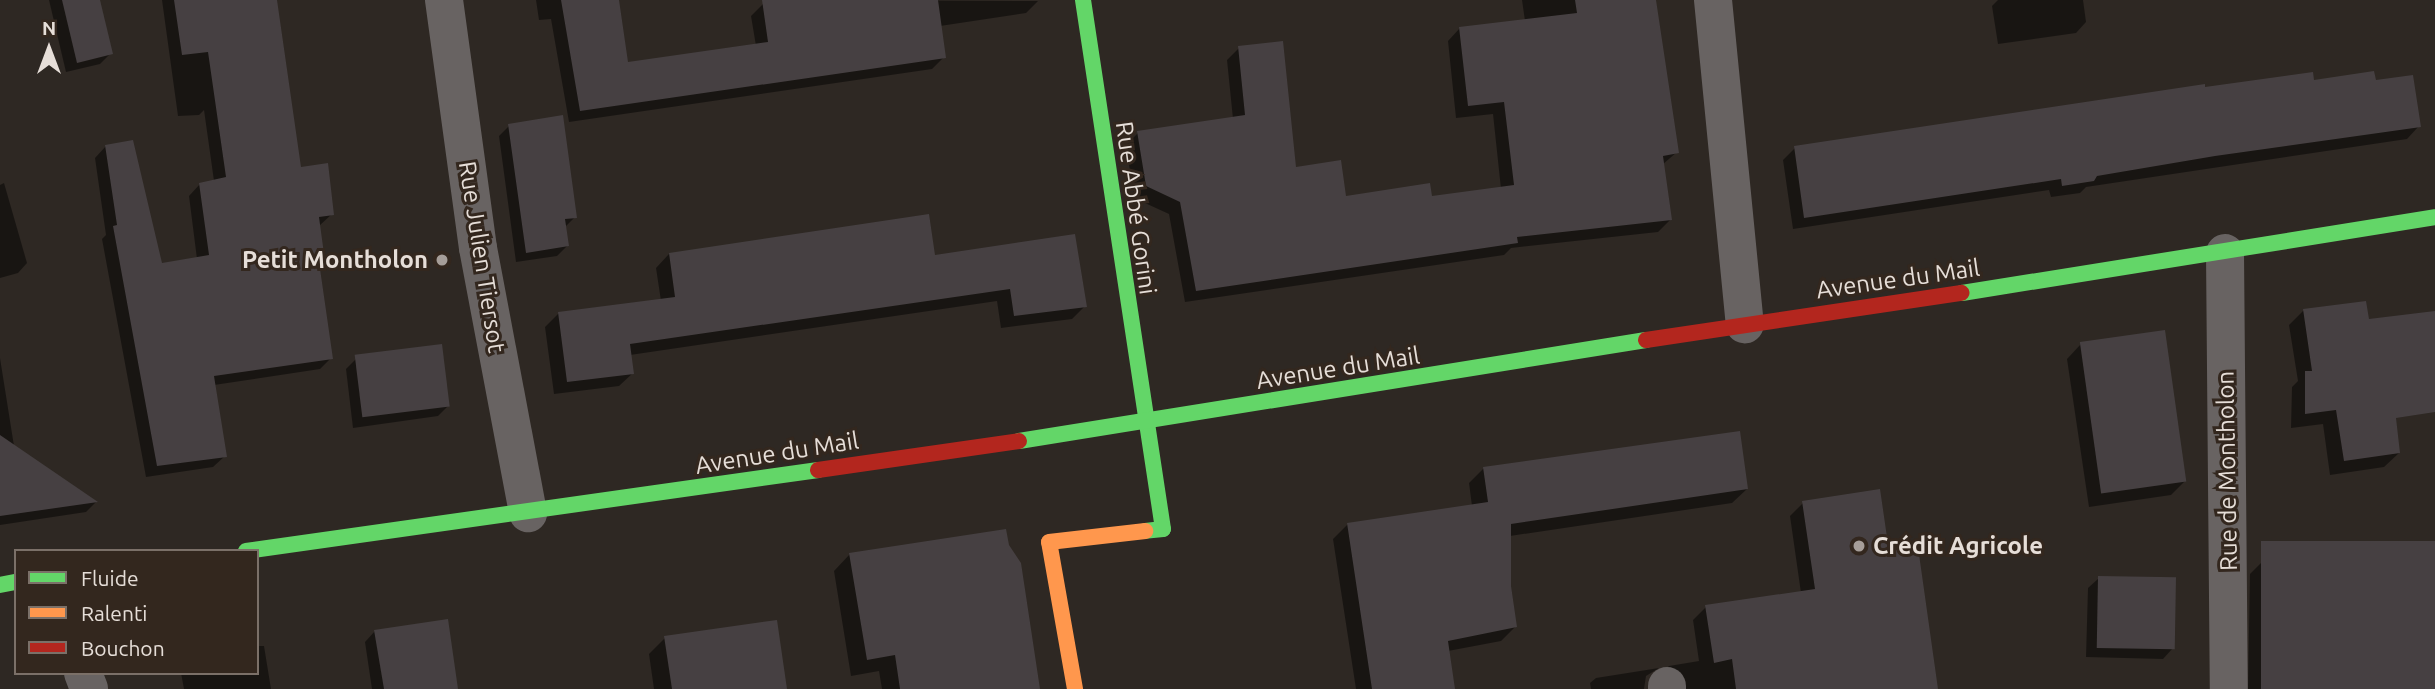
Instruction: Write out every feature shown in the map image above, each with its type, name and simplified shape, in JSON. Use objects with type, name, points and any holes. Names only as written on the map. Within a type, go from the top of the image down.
[{"type":"main road","name":"Rue Abbé Gorini","points":[[1075,689],[1049,542],[1163,529],[1083,0]]},
{"type":"main road","name":"Avenue du Mail","points":[[259,549],[528,513],[1146,422],[1745,324],[2225,253],[2435,217]]},
{"type":"street","name":"Rue Julien Tiersot","points":[[444,0],[478,248],[528,513]]},
{"type":"street","points":[[1713,0],[1745,324]]},
{"type":"street","name":"Rue de Montholon","points":[[2225,253],[2229,689]]},
{"type":"building","points":[[62,0],[100,0],[113,54],[77,63]]},
{"type":"building","points":[[174,0],[277,0],[301,167],[328,163],[334,215],[319,217],[324,254],[318,255],[333,359],[214,376],[227,457],[157,466],[113,226],[117,225],[105,145],[133,140],[162,263],[209,255],[199,183],[226,177],[208,52],[182,55]]},
{"type":"building","points":[[561,0],[619,0],[628,62],[768,42],[762,0],[938,0],[946,58],[580,111]]},
{"type":"building","points":[[1575,0],[1656,0],[1679,153],[1663,156],[1672,220],[1517,237],[1518,243],[1196,291],[1180,202],[1146,186],[1137,131],[1245,115],[1238,46],[1283,41],[1296,167],[1341,160],[1346,196],[1430,183],[1432,196],[1514,185],[1504,102],[1468,106],[1459,27],[1577,13]]},
{"type":"building","points":[[2374,71],[2376,80],[2413,75],[2421,127],[2215,156],[2097,176],[2094,181],[2062,186],[2061,179],[1804,218],[1794,146],[2205,84],[2205,87],[2313,72],[2314,80]]},
{"type":"building","points":[[563,115],[577,218],[565,219],[569,246],[526,253],[508,124]]},
{"type":"building","points":[[929,214],[935,255],[1075,234],[1087,307],[1014,316],[1010,289],[630,344],[634,374],[567,382],[558,312],[675,297],[669,253]]},
{"type":"building","points":[[2366,301],[2369,319],[2435,311],[2435,412],[2396,418],[2400,453],[2344,461],[2336,410],[2305,414],[2305,371],[2312,371],[2303,309]]},
{"type":"building","points":[[2165,330],[2186,482],[2101,493],[2080,342]]},
{"type":"building","points":[[442,344],[450,407],[362,417],[355,355]]},
{"type":"building","points":[[1740,431],[1748,489],[1511,524],[1511,586],[1517,627],[1448,641],[1455,689],[1372,689],[1347,523],[1488,502],[1483,467]]},
{"type":"building","points":[[0,435],[98,502],[0,516]]},
{"type":"building","points":[[1880,489],[1889,551],[1918,547],[1938,689],[1736,689],[1732,659],[1714,663],[1705,605],[1815,589],[1802,501]]},
{"type":"building","points":[[1006,529],[1009,545],[1021,563],[1040,689],[900,689],[895,655],[867,660],[849,553]]},
{"type":"building","points":[[2261,541],[2435,541],[2435,689],[2261,689]]},
{"type":"building","points":[[2098,576],[2176,577],[2175,649],[2097,648]]},
{"type":"building","points":[[448,619],[458,689],[384,689],[374,630]]},
{"type":"building","points":[[777,620],[787,689],[672,689],[664,636]]},
{"type":"traffic: fast","points":[[1083,0],[1163,529],[1145,531]]},
{"type":"traffic: fast","points":[[1962,293],[2435,217]]},
{"type":"traffic: fast","points":[[1019,441],[1646,340]]},
{"type":"traffic: fast","points":[[259,549],[818,470]]},
{"type":"traffic: fast","points":[[0,585],[14,582]]},
{"type":"traffic: slow","points":[[1075,689],[1049,542],[1145,531]]},
{"type":"traffic: jam","points":[[1646,340],[1962,293]]},
{"type":"traffic: jam","points":[[818,470],[1019,441]]},
{"type":"place","name":"Petit Montholon","points":[[442,260]]},
{"type":"place","name":"Crédit Agricole","points":[[1859,546]]}]
